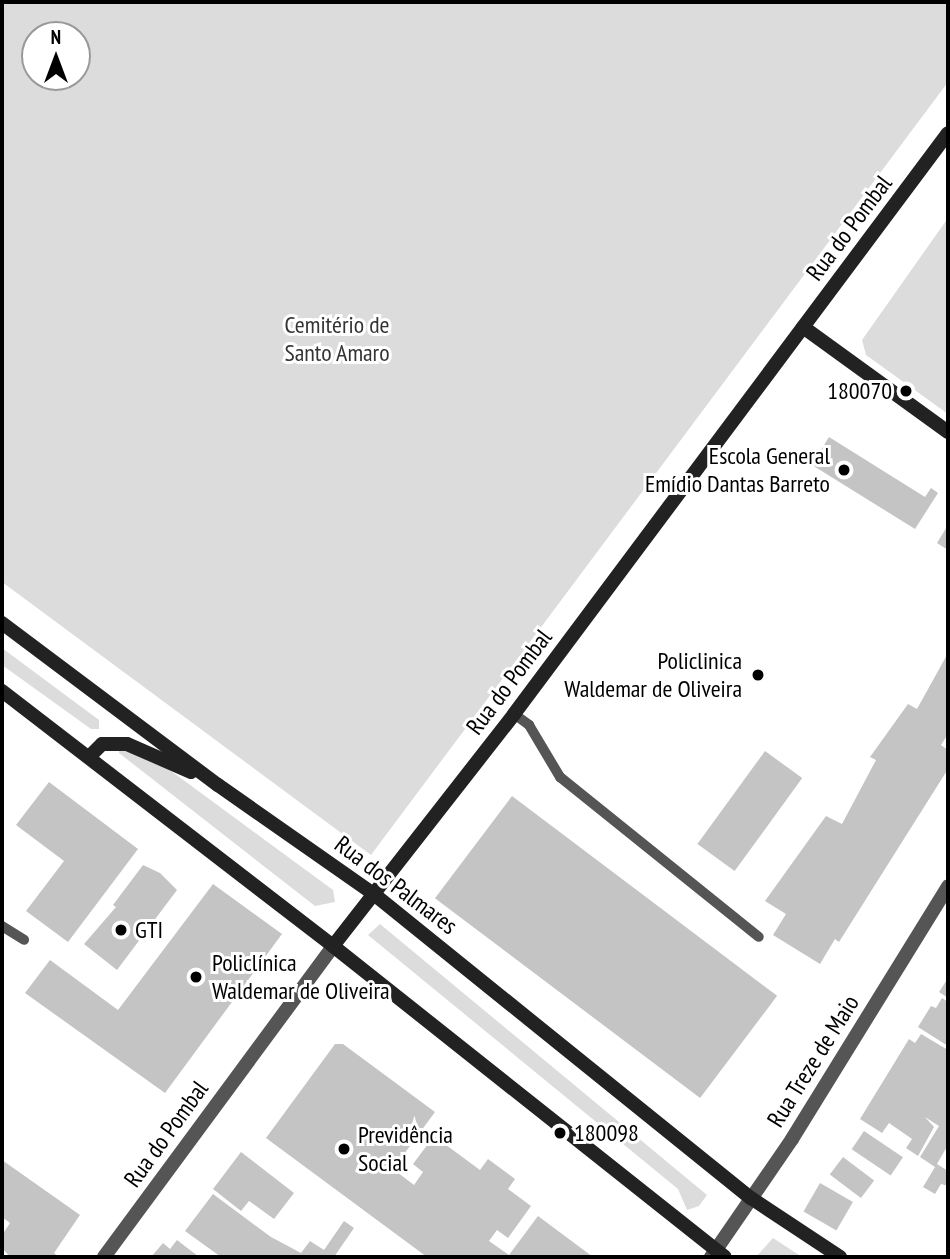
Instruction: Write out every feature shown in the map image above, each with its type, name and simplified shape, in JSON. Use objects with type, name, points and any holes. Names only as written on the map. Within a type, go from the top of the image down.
[{"type":"main road","name":"Rua do Pombal","points":[[333,946],[514,713],[948,133]]},
{"type":"main road","points":[[803,327],[948,432]]},
{"type":"main road","name":"Rua dos Palmares","points":[[2,623],[218,785],[375,895],[751,1198],[840,1257]]},
{"type":"main road","points":[[2,691],[90,756],[333,946],[717,1255]]},
{"type":"main road","points":[[90,756],[102,744],[127,744],[218,785]]},
{"type":"street","name":"Rua Treze de Maio","points":[[717,1255],[948,886]]},
{"type":"street","name":"Rua do Pombal","points":[[104,1257],[333,946]]},
{"type":"lane","points":[[514,713],[535,734],[560,777],[760,937]]},
{"type":"lane","points":[[2,926],[24,940]]},
{"type":"green space","name":"Cemitério de Santo Amaro","points":[[2,2],[948,2],[948,82],[371,855],[2,582]]},
{"type":"green space","points":[[948,218],[948,414],[866,355],[862,340]]},
{"type":"green space","points":[[2,648],[99,720],[99,729],[91,729],[2,665]]},
{"type":"green space","points":[[129,740],[333,890],[335,902],[315,906],[119,753],[119,744]]},
{"type":"green space","points":[[380,924],[707,1195],[699,1206],[687,1210],[678,1189],[368,935]]},
{"type":"green space","points":[[773,1238],[802,1257],[756,1257]]},
{"type":"building","points":[[829,437],[925,497],[931,488],[938,493],[915,529],[812,465]]},
{"type":"building","points":[[948,525],[948,550],[937,543]]},
{"type":"building","points":[[948,653],[948,734],[941,745],[948,750],[948,769],[839,942],[835,939],[820,964],[773,935],[786,914],[765,901],[826,816],[842,824],[876,760],[870,757],[908,704],[917,709]]},
{"type":"building","points":[[765,751],[802,778],[735,871],[697,844]]},
{"type":"building","points":[[49,782],[138,849],[68,942],[26,911],[64,861],[16,825]]},
{"type":"building","points":[[512,796],[777,996],[700,1098],[435,898]]},
{"type":"building","name":"GTI","points":[[143,865],[160,873],[177,890],[117,970],[84,944],[116,907],[113,905]]},
{"type":"building","name":"Policlínica Waldemar de Oliveira","points":[[213,884],[282,934],[165,1093],[25,993],[50,960],[118,1010]]},
{"type":"building","points":[[948,978],[948,998],[939,992]]},
{"type":"building","points":[[942,998],[948,1002],[948,1046],[918,1027],[931,1006],[936,1008]]},
{"type":"building","points":[[921,1034],[948,1050],[948,1145],[937,1164],[948,1171],[948,1186],[941,1184],[935,1194],[923,1187],[935,1167],[920,1157],[939,1126],[925,1117],[934,1127],[918,1156],[906,1148],[912,1139],[889,1123],[882,1133],[860,1119],[909,1039],[915,1043]]},
{"type":"building","name":"Previdência Social","points":[[335,1044],[343,1044],[435,1112],[393,1169],[414,1185],[423,1172],[413,1164],[434,1136],[480,1170],[488,1159],[515,1179],[508,1189],[531,1206],[508,1238],[497,1230],[489,1241],[509,1255],[538,1216],[593,1257],[427,1257],[266,1138]]},
{"type":"building","points":[[864,1131],[903,1157],[891,1176],[852,1149]]},
{"type":"building","points":[[241,1152],[294,1193],[274,1219],[249,1201],[241,1211],[213,1189]]},
{"type":"building","points":[[843,1157],[874,1180],[861,1198],[830,1175]]},
{"type":"building","points":[[2,1160],[80,1215],[54,1253],[59,1257],[10,1257],[2,1248],[2,1235],[10,1223],[2,1217]]},
{"type":"building","points":[[820,1183],[853,1202],[836,1231],[804,1212]]},
{"type":"building","points":[[213,1194],[271,1237],[301,1253],[310,1241],[324,1250],[344,1221],[354,1228],[334,1257],[221,1257],[185,1231]]},
{"type":"building","points":[[177,1240],[199,1257],[151,1257],[163,1243],[170,1249]]},
{"type":"place","name":"180070","points":[[906,391]]},
{"type":"place","name":"Escola General Emídio Dantas Barreto","points":[[844,470]]},
{"type":"place","name":"Policlinica Waldemar de Oliveira","points":[[758,675]]},
{"type":"place","name":"GTI","points":[[121,930]]},
{"type":"place","name":"Policlínica Waldemar de Oliveira","points":[[196,977]]},
{"type":"place","name":"180098","points":[[560,1133]]},
{"type":"place","name":"Previdência Social","points":[[344,1149]]}]
